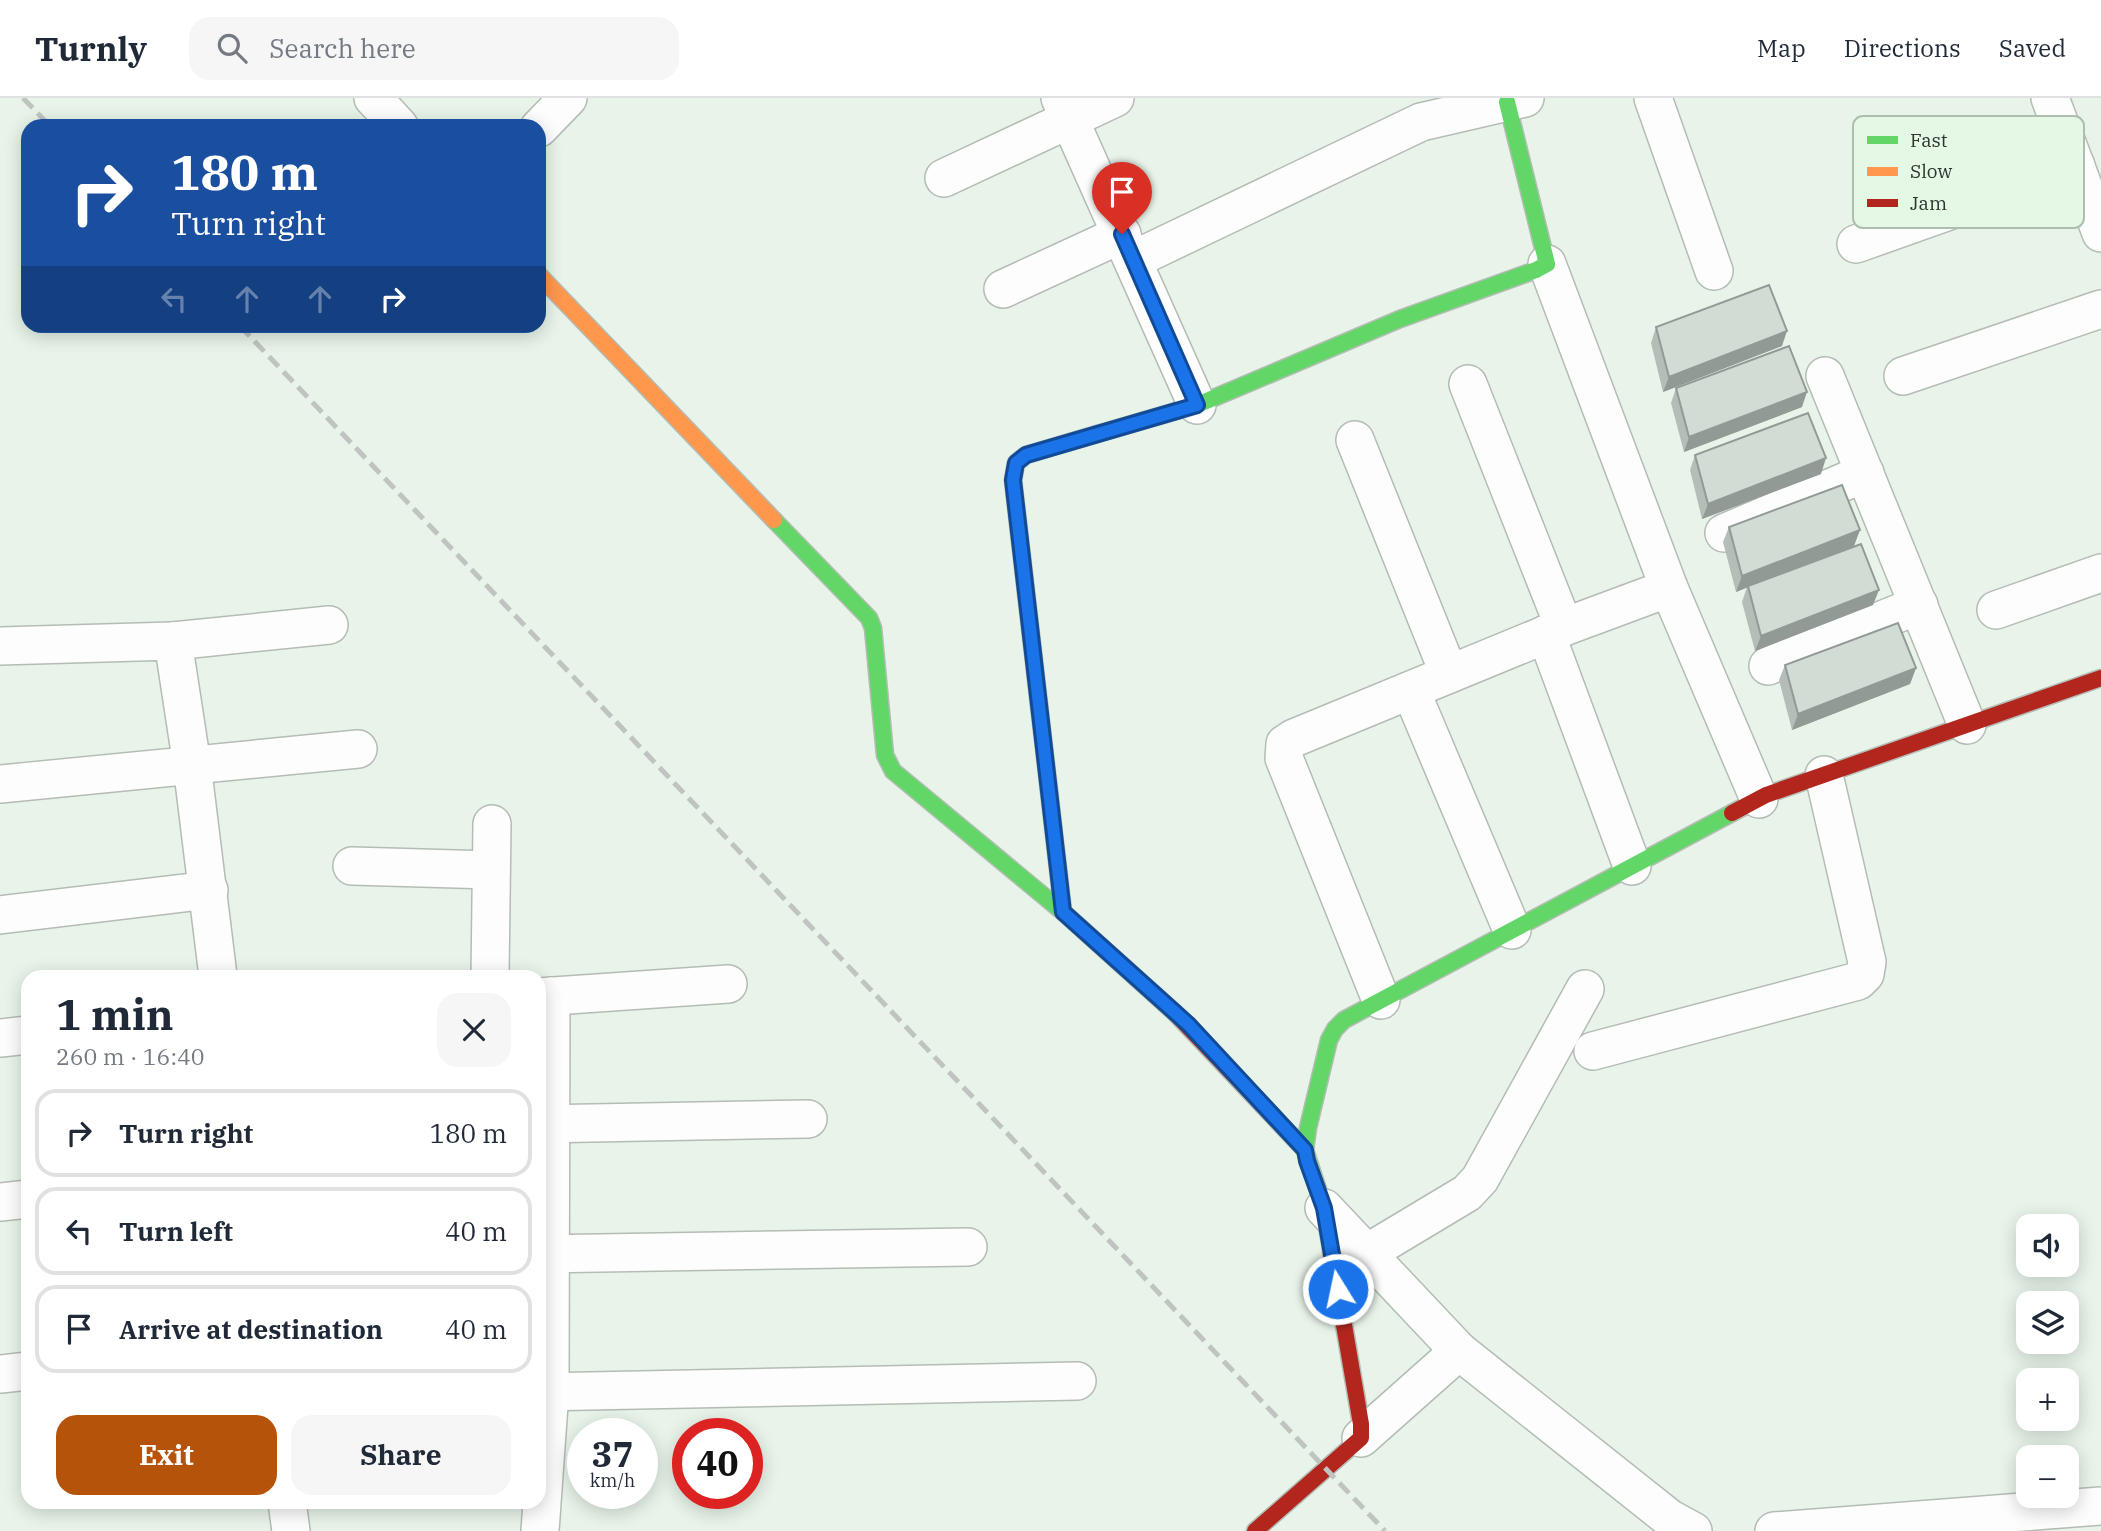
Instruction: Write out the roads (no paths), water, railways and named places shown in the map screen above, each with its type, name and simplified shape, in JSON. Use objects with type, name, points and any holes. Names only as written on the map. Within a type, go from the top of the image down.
[{"type":"street","points":[[373,98],[392,119]]},
{"type":"street","points":[[546,120],[567,98]]},
{"type":"street","points":[[944,178],[1065,108],[1115,98]]},
{"type":"street","points":[[1653,98],[1714,271]]},
{"type":"street","points":[[2050,98],[2057,116]]},
{"type":"street","points":[[1003,289],[1128,247],[1416,110],[1516,100],[1547,264],[1669,588],[1759,799]]},
{"type":"street","points":[[1065,108],[1197,405]]},
{"type":"street","points":[[2084,187],[2101,233]]},
{"type":"street","points":[[1856,244],[1901,228]]},
{"type":"street","points":[[1063,912],[1013,480],[1016,463],[1026,455],[1197,405],[1400,318],[1547,264]]},
{"type":"street","points":[[546,282],[869,618],[873,628],[885,755],[893,771],[1063,912],[1189,1025],[1305,1150]]},
{"type":"street","points":[[1903,376],[2101,309]]},
{"type":"street","points":[[1825,376],[1967,725]]},
{"type":"street","points":[[1468,384],[1555,631],[1632,866]]},
{"type":"street","points":[[1355,440],[1449,674]]},
{"type":"street","points":[[1724,533],[1865,473]]},
{"type":"street","points":[[1996,610],[2101,573]]},
{"type":"street","points":[[1381,1000],[1284,758],[1285,744],[1449,674],[1669,588]]},
{"type":"street","points":[[1768,666],[1919,606]]},
{"type":"street","points":[[0,646],[173,641],[329,625]]},
{"type":"street","points":[[173,641],[209,890],[217,970]]},
{"type":"street","points":[[1361,1438],[1361,1424],[1324,1208],[1305,1150],[1329,1040],[1335,1029],[1344,1020],[1759,799],[2101,678]]},
{"type":"street","points":[[1411,691],[1512,930]]},
{"type":"street","points":[[0,784],[358,749]]},
{"type":"street","points":[[1593,1051],[1858,981],[1865,974],[1867,962],[1824,775]]},
{"type":"street","points":[[489,970],[492,824]]},
{"type":"street","points":[[352,866],[491,870]]},
{"type":"street","points":[[0,915],[209,890]]},
{"type":"street","points":[[546,996],[728,984]]},
{"type":"street","points":[[1367,1253],[1467,1193],[1480,1179],[1585,989]]},
{"type":"street","points":[[0,1038],[21,1036]]},
{"type":"street","points":[[546,1124],[807,1119]]},
{"type":"street","points":[[0,1202],[21,1200]]},
{"type":"street","points":[[1324,1208],[1460,1351],[1669,1518],[1693,1531]]},
{"type":"street","points":[[546,1254],[968,1247]]},
{"type":"street","points":[[1255,1531],[1460,1351]]},
{"type":"street","points":[[0,1374],[21,1372]]},
{"type":"street","points":[[546,1391],[1077,1381]]},
{"type":"street","points":[[1774,1531],[2101,1506]]},
{"type":"street","points":[[289,1509],[291,1531]]},
{"type":"street","points":[[540,1531],[541,1509]]},
{"type":"railway","points":[[23,98],[43,119]]},
{"type":"railway","points":[[247,333],[1385,1531]]}]
